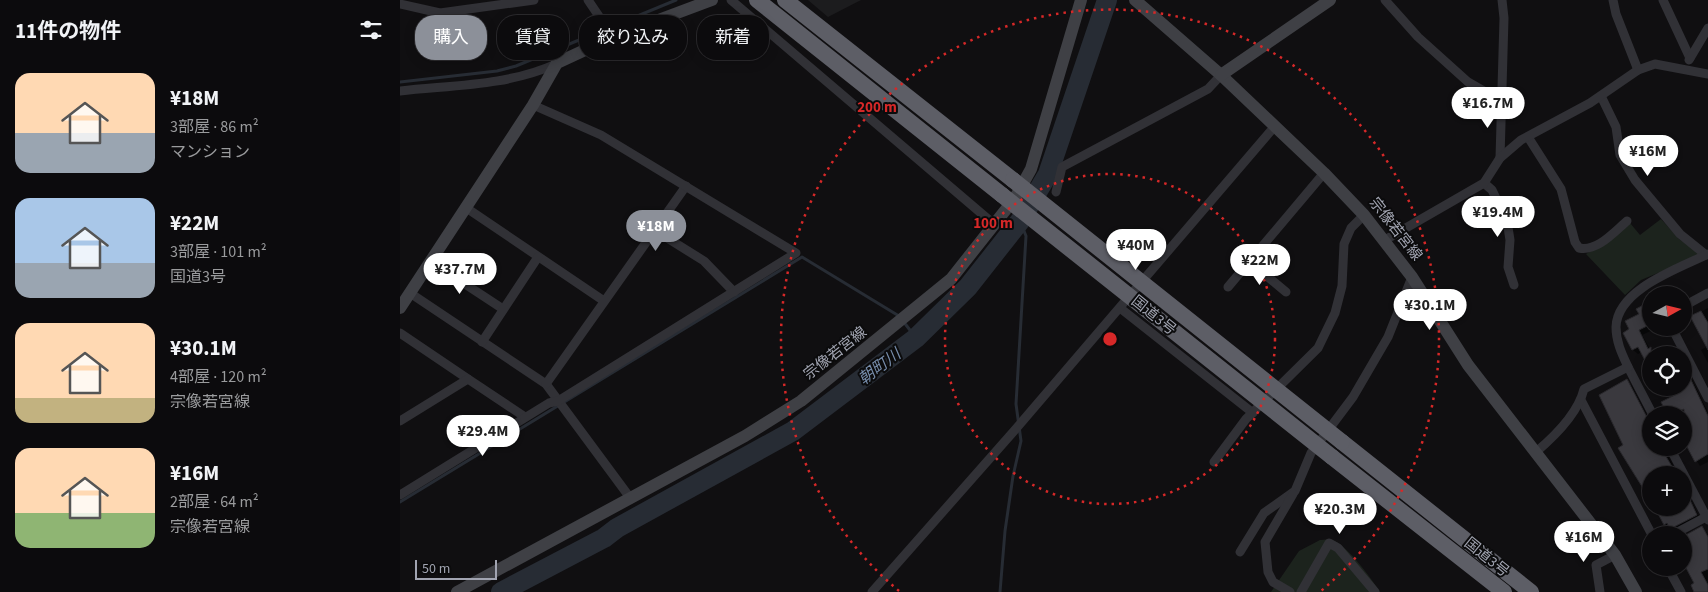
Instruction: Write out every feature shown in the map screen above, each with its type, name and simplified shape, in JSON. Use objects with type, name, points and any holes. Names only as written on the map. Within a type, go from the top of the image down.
[{"type":"highway","name":"国道3号","points":[[757,0],[1504,592]]},
{"type":"highway","name":"国道3号","points":[[786,0],[1531,592]]},
{"type":"main road","points":[[672,15],[712,0]]},
{"type":"main road","name":"宗像若宮線","points":[[457,592],[745,436],[801,401],[951,279],[1015,198],[1030,169],[1081,0]]},
{"type":"main road","name":"宗像若宮線","points":[[1136,0],[1221,75],[1324,173],[1364,215],[1412,277],[1468,365],[1615,555],[1636,592]]},
{"type":"main road","points":[[1221,75],[1330,0]]},
{"type":"main road","points":[[400,308],[533,105],[558,63],[579,53]]},
{"type":"street","points":[[400,4],[440,13],[534,0]]},
{"type":"street","points":[[588,0],[598,15]]},
{"type":"street","points":[[730,0],[995,225]]},
{"type":"street","points":[[1385,0],[1418,37],[1468,82],[1502,101]]},
{"type":"street","points":[[1500,158],[1504,18],[1502,0]]},
{"type":"street","points":[[1613,0],[1616,14],[1638,70]]},
{"type":"street","points":[[1663,0],[1690,58]]},
{"type":"street","points":[[1686,70],[1690,58],[1708,28]]},
{"type":"street","points":[[400,91],[514,79],[535,73],[558,63]]},
{"type":"street","points":[[1385,240],[1484,183],[1500,158],[1528,137],[1601,96],[1638,70],[1655,64],[1708,74]]},
{"type":"street","points":[[1056,192],[1062,167],[1208,89],[1221,75]]},
{"type":"street","points":[[1601,96],[1616,127],[1620,155],[1635,180],[1680,234],[1707,254],[1638,290],[1627,301],[1616,326],[1618,345],[1648,406]]},
{"type":"street","points":[[400,494],[549,403],[558,401],[796,253],[600,135],[533,105]]},
{"type":"street","points":[[872,592],[1120,308],[1275,126]]},
{"type":"street","points":[[1528,137],[1561,189],[1574,242],[1579,248],[1586,250],[1601,242],[1627,221]]},
{"type":"street","points":[[1228,288],[1324,173]]},
{"type":"street","points":[[1484,183],[1492,190],[1507,220],[1510,240],[1508,267],[1514,285]]},
{"type":"street","points":[[546,384],[686,186]]},
{"type":"street","points":[[465,207],[604,301]]},
{"type":"street","points":[[1214,462],[1253,413],[1318,348],[1335,313],[1342,286],[1344,244],[1351,228],[1364,215]]},
{"type":"street","points":[[656,231],[704,261],[734,292]]},
{"type":"street","points":[[482,342],[538,257]]},
{"type":"street","points":[[430,261],[503,309]]},
{"type":"street","points":[[1250,262],[1286,292]]},
{"type":"street","points":[[1290,592],[1273,582],[1268,572],[1265,542],[1295,491],[1311,453],[1353,397],[1388,337],[1412,277]]},
{"type":"street","points":[[410,293],[546,384],[631,499]]},
{"type":"street","points":[[1692,302],[1708,293]]},
{"type":"street","points":[[1120,308],[1253,413]]},
{"type":"street","points":[[400,333],[525,418]]},
{"type":"street","points":[[1676,336],[1708,398]]},
{"type":"street","points":[[1536,452],[1552,438],[1582,400],[1584,389],[1628,367]]},
{"type":"street","points":[[400,421],[468,379]]},
{"type":"street","points":[[1582,400],[1647,526]]},
{"type":"street","points":[[1674,456],[1708,518],[1691,526]]},
{"type":"street","points":[[1240,552],[1264,513],[1295,491]]},
{"type":"street","points":[[1301,592],[1329,543],[1338,548],[1375,592]]},
{"type":"street","points":[[1600,592],[1596,565],[1615,555]]},
{"type":"street","points":[[1672,576],[1681,592]]},
{"type":"shaded area","points":[[808,0],[861,0],[828,17]]},
{"type":"shaded area","points":[[1661,219],[1679,239],[1701,255],[1641,280],[1625,295],[1586,254],[1602,245],[1630,223],[1640,235]]},
{"type":"shaded area","points":[[1320,540],[1332,540],[1344,548],[1365,571],[1380,592],[1271,592],[1299,551]]},
{"type":"building","points":[[1642,306],[1642,328],[1639,330],[1647,346],[1642,346],[1642,355],[1638,347],[1632,350],[1623,333],[1629,329],[1625,321],[1639,314],[1636,309]]},
{"type":"building","points":[[1701,311],[1708,323],[1708,350],[1692,320],[1692,315]]},
{"type":"building","points":[[1627,379],[1642,408],[1642,456],[1666,456],[1672,466],[1642,466],[1642,487],[1618,448],[1623,445],[1599,395]]},
{"type":"building","points":[[1692,382],[1708,416],[1708,454],[1695,462],[1692,456],[1692,406],[1663,406],[1661,402],[1673,396],[1692,396]]},
{"type":"building","points":[[1692,504],[1697,515],[1676,526],[1668,526],[1667,523],[1664,525],[1659,516],[1692,516]]},
{"type":"building","points":[[1702,526],[1708,537],[1708,569],[1701,572],[1708,585],[1708,592],[1694,592],[1691,585],[1694,583],[1690,576],[1692,576],[1692,532]]},
{"type":"waterway","points":[[400,82],[497,71],[516,66],[676,0]]},
{"type":"waterway","name":"朝町川","points":[[501,592],[604,538],[617,528],[793,431],[916,338],[968,287],[1020,221],[1048,174],[1107,0]]},
{"type":"waterway","points":[[1000,592],[1005,531],[1013,476],[1021,441],[1016,404],[1026,236],[1020,221]]},
{"type":"waterway","points":[[400,502],[802,257],[899,316]]},
{"type":"waterway","points":[[903,321],[916,338]]}]
